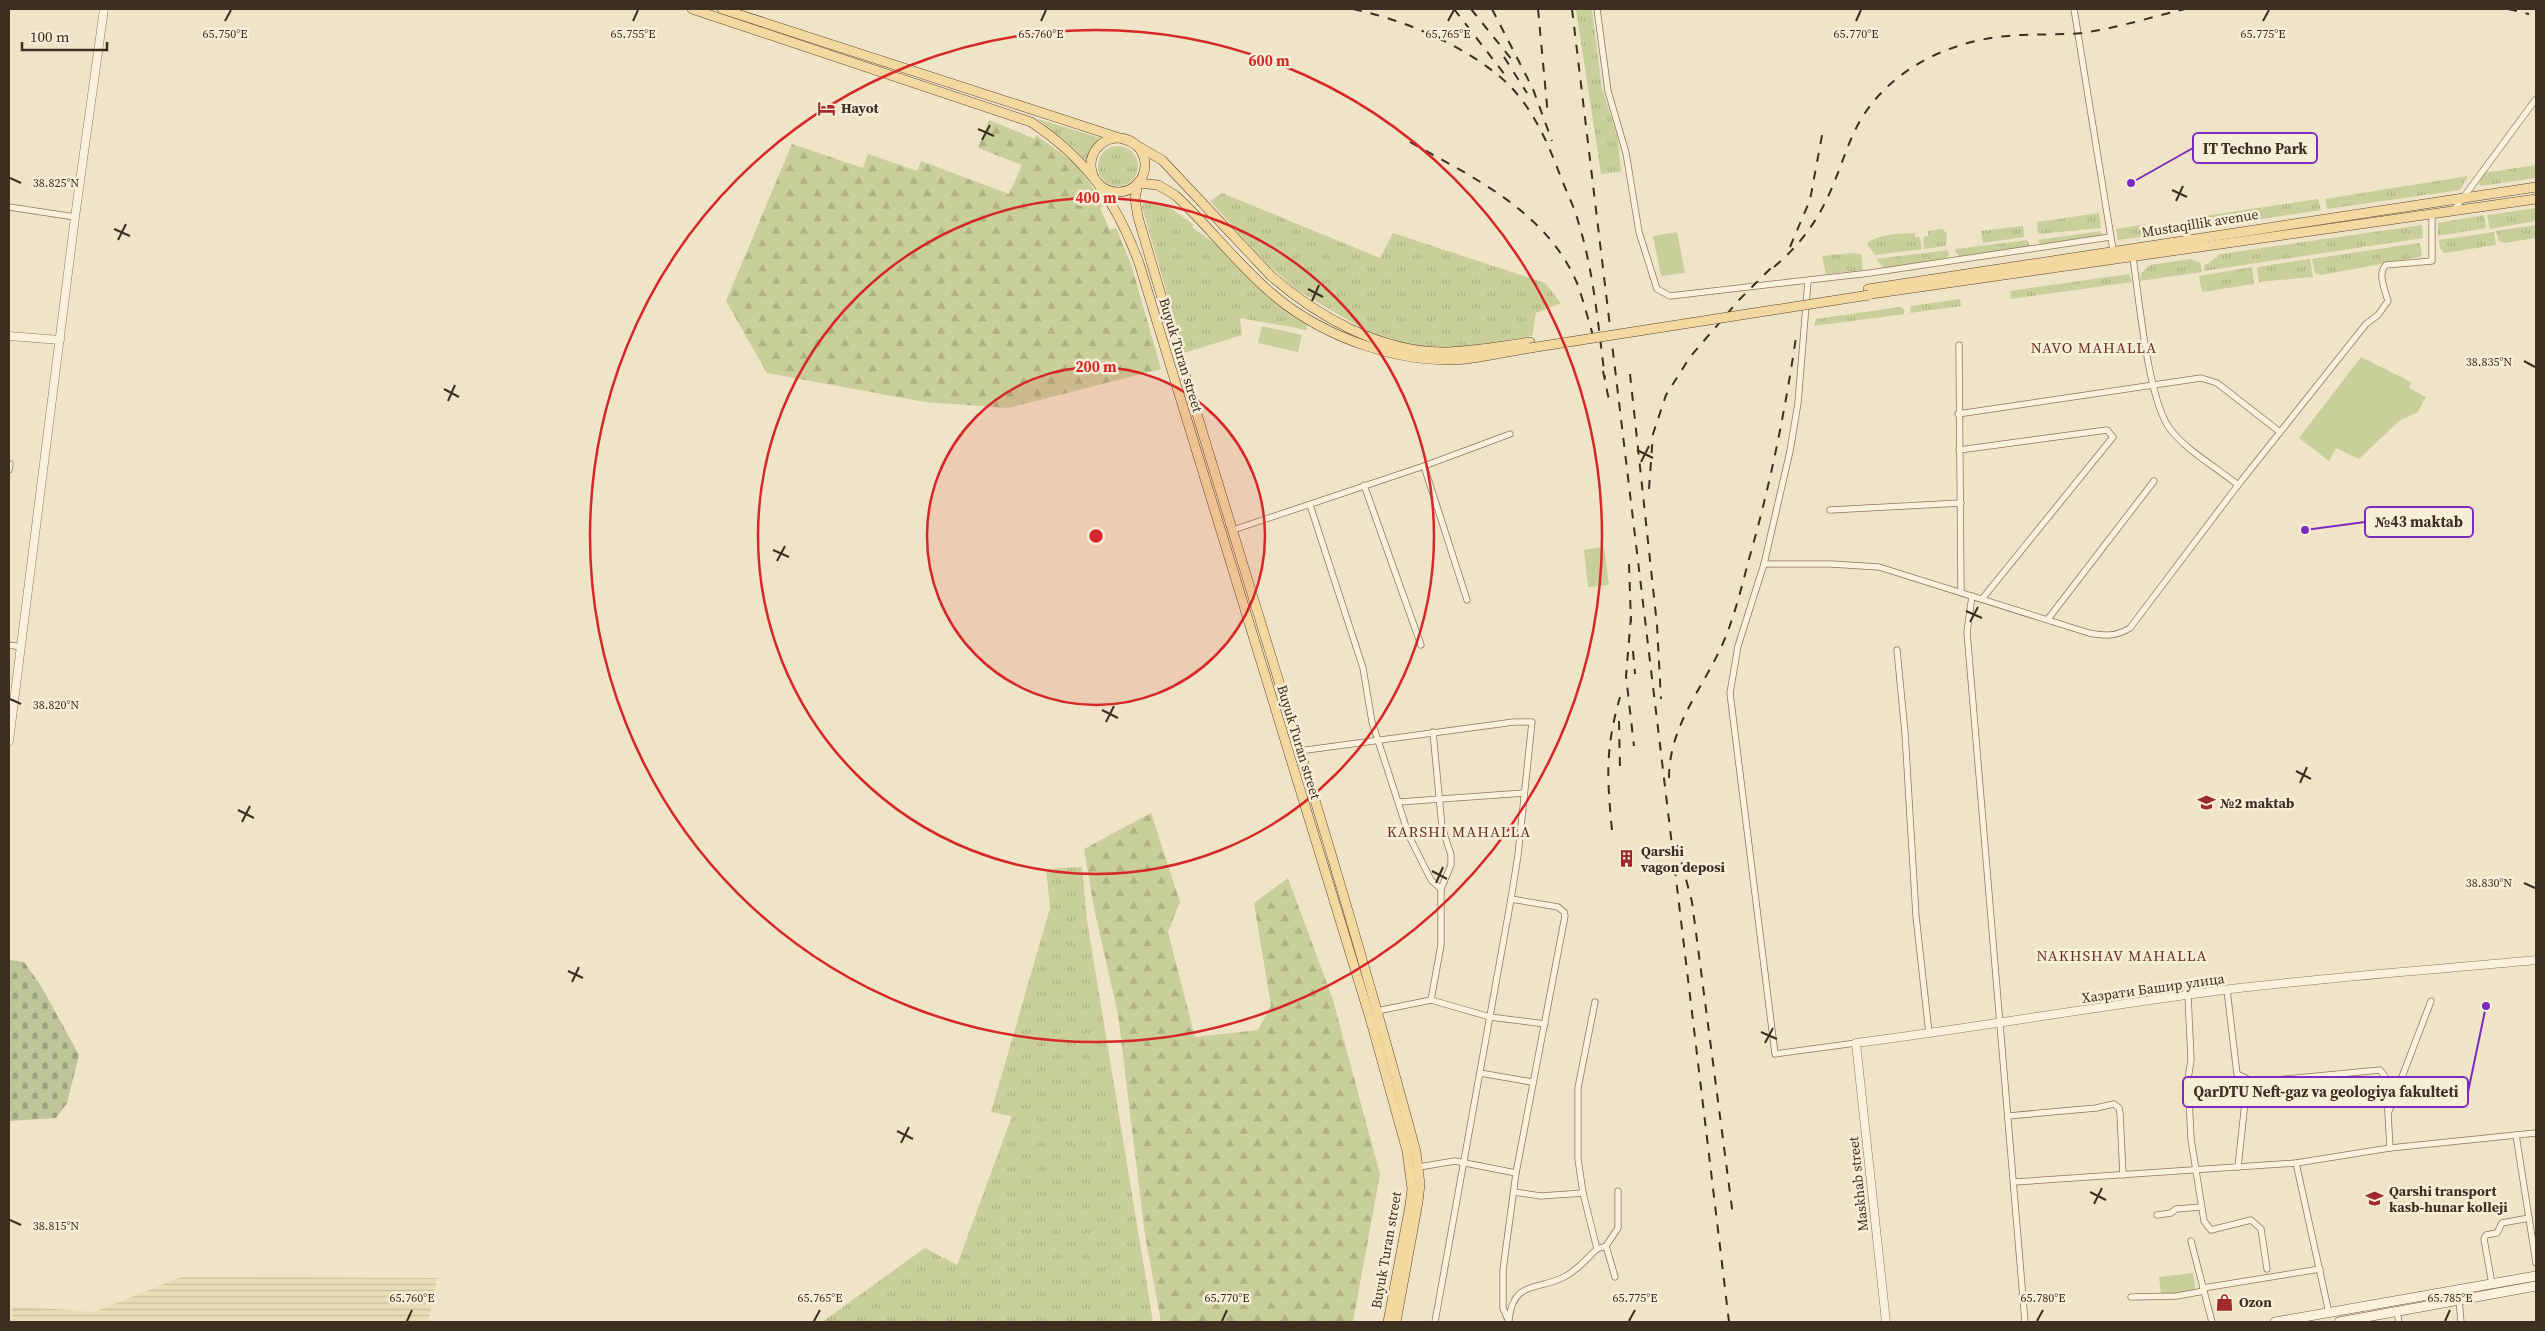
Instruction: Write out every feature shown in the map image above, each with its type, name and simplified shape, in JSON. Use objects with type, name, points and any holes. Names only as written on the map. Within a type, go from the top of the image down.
[{"type":"main road","name":"Buyuk Turan street","points":[[692,9],[1031,122],[1074,154],[1098,182],[1117,210],[1139,263],[1370,1018],[1409,1161],[1412,1190],[1388,1322]]},
{"type":"main road","points":[[722,9],[1129,141],[1162,160],[1271,276],[1289,291],[1333,320],[1370,337],[1416,350],[1469,351],[1530,345]]},
{"type":"main road","points":[[1111,139],[1129,141],[1141,152],[1145,168],[1138,183],[1125,191],[1110,191],[1098,182],[1092,166],[1097,149],[1111,139]]},
{"type":"main road","name":"Buyuk Turan street","points":[[1138,183],[1135,199],[1138,217],[1298,748],[1332,853],[1404,1106],[1419,1167],[1418,1202],[1396,1322]]},
{"type":"main road","points":[[1138,183],[1158,186],[1175,195],[1277,298],[1314,322],[1346,337],[1405,355],[1443,359],[1466,359],[1530,345]]},
{"type":"main road","name":"Mustaqillik avenue","points":[[2031,268],[2113,250],[2464,196],[2536,187]]},
{"type":"main road","name":"Mustaqillik avenue","points":[[1530,345],[2031,268],[2133,258],[2432,213],[2536,200]]},
{"type":"main road","points":[[2431,202],[2432,213]]},
{"type":"main road","points":[[1286,748],[1298,748]]},
{"type":"main road","points":[[2279,1322],[2536,1276]]},
{"type":"main road","points":[[2339,1322],[2536,1286]]},
{"type":"street","points":[[9,741],[75,216],[104,9]]},
{"type":"street","points":[[1597,9],[1608,90],[1626,153],[1639,232],[1657,289],[1670,296],[1808,281],[2110,237]]},
{"type":"street","points":[[2074,9],[2113,250]]},
{"type":"street","points":[[2454,210],[2536,99]]},
{"type":"street","points":[[9,206],[75,216]]},
{"type":"street","points":[[1808,281],[1798,403],[1790,451],[1764,564],[1831,564],[1879,567],[2107,637],[2120,634],[2130,628],[2238,484],[2366,324],[2384,308],[2388,301],[2381,272],[2383,268],[2386,265],[2432,261],[2432,213]]},
{"type":"street","points":[[2133,258],[2153,384],[2162,416],[2179,440],[2238,484]]},
{"type":"street","points":[[9,336],[60,340]]},
{"type":"street","points":[[1959,345],[1958,414],[1961,592]]},
{"type":"street","points":[[1958,414],[2201,378],[2217,383],[2280,432]]},
{"type":"street","points":[[1959,450],[2107,430],[2113,437],[1982,599]]},
{"type":"street","points":[[1233,530],[1424,466],[1510,434]]},
{"type":"street","points":[[1424,466],[1468,600]]},
{"type":"street","points":[[2048,619],[2154,481]]},
{"type":"street","points":[[1364,485],[1421,645]]},
{"type":"street","points":[[1830,510],[1961,503]]},
{"type":"street","points":[[1310,505],[1363,668],[1372,722],[1409,836],[1431,880],[1441,889]]},
{"type":"street","name":"Хазрати Башир улица","points":[[1764,564],[1738,646],[1730,693],[1775,1054],[1929,1034],[2052,1014],[2227,990],[2536,960]]},
{"type":"street","points":[[1972,596],[1967,632],[2025,1322]]},
{"type":"street","points":[[9,645],[21,647]]},
{"type":"street","points":[[1896,650],[1906,743],[1916,916],[1929,1034]]},
{"type":"street","points":[[1298,748],[1514,722],[1532,722],[1511,899],[1435,1322]]},
{"type":"street","points":[[1432,1000],[1441,945],[1441,889],[1450,865],[1450,855],[1442,828],[1433,732]]},
{"type":"street","points":[[1399,802],[1524,793]]},
{"type":"street","points":[[1509,1321],[1503,1308],[1503,1270],[1516,1173],[1532,1082],[1545,1024],[1564,912],[1558,907],[1511,899]]},
{"type":"street","points":[[2227,990],[2237,1074],[2254,1082],[2380,1070],[2386,1078],[2390,1148]]},
{"type":"street","points":[[2188,995],[2191,1060],[2188,1079],[2191,1139],[2204,1221],[2210,1230],[2252,1220],[2258,1224],[2261,1229],[2267,1269]]},
{"type":"street","points":[[1377,1011],[1432,1000],[1490,1017],[1545,1024]]},
{"type":"street","points":[[2387,1114],[2431,1001]]},
{"type":"street","points":[[1595,1002],[1578,1088],[1578,1159],[1583,1193],[1597,1249]]},
{"type":"street","name":"Maskhab street","points":[[1856,1043],[1886,1322]]},
{"type":"street","points":[[1480,1073],[1532,1082]]},
{"type":"street","points":[[2234,1093],[2243,1098],[2244,1102],[2238,1167]]},
{"type":"street","points":[[2008,1116],[2096,1108],[2114,1104],[2119,1108],[2120,1114],[2124,1175]]},
{"type":"street","points":[[2014,1182],[2296,1163],[2390,1148],[2536,1133]]},
{"type":"street","points":[[2516,1135],[2536,1263]]},
{"type":"street","points":[[1419,1167],[1455,1162],[1516,1173]]},
{"type":"street","points":[[2296,1163],[2329,1313]]},
{"type":"street","points":[[1509,1321],[1511,1305],[1519,1292],[1562,1278],[1576,1271],[1597,1249],[1606,1246],[1618,1228],[1618,1191]]},
{"type":"street","points":[[1514,1192],[1541,1196],[1583,1193]]},
{"type":"street","points":[[2156,1215],[2171,1213],[2176,1209],[2201,1207]]},
{"type":"street","points":[[2492,1284],[2484,1239],[2486,1235],[2497,1233],[2502,1222],[2529,1218]]},
{"type":"street","points":[[2191,1241],[2212,1322]]},
{"type":"street","points":[[1606,1246],[1616,1277]]},
{"type":"street","points":[[2131,1297],[2177,1296],[2203,1289],[2320,1269]]},
{"type":"street","points":[[2458,1300],[2461,1322]]},
{"type":"street","points":[[2397,1312],[2399,1322]]},
{"type":"shaded area","points":[[182,1277],[437,1278],[428,1322],[12,1322],[12,1306],[94,1312]]},
{"type":"green space","points":[[1576,9],[1592,9],[1602,88],[1618,139],[1621,172],[1601,174]]},
{"type":"green space","points":[[1038,119],[1100,138],[1087,162],[1073,147]]},
{"type":"green space","points":[[989,120],[1035,139],[1036,135],[1076,164],[1102,201],[1104,206],[1100,208],[1110,230],[1116,228],[1131,264],[1161,369],[1008,408],[925,402],[767,373],[726,301],[792,144],[863,168],[868,154],[917,171],[921,161],[1009,194],[1022,165],[978,148]]},
{"type":"green space","points":[[1122,146],[1129,149],[1135,155],[1138,166],[1137,174],[1129,183],[1122,186],[1114,186],[1107,183],[1099,174],[1098,162],[1101,155],[1110,147]]},
{"type":"green space","points":[[2536,165],[2536,178],[2481,186],[2479,184],[2483,173]]},
{"type":"green space","points":[[2468,176],[2460,190],[2327,209],[2325,199]]},
{"type":"green space","points":[[1222,193],[1380,258],[1393,233],[1545,283],[1561,303],[1536,313],[1532,336],[1459,348],[1412,345],[1370,333],[1297,290],[1266,263],[1210,201]]},
{"type":"green space","points":[[2318,199],[2321,210],[2193,229],[2191,218]]},
{"type":"green space","points":[[1144,201],[1169,207],[1194,225],[1192,227],[1217,245],[1269,298],[1306,322],[1307,330],[1240,318],[1242,335],[1184,353],[1142,207]]},
{"type":"green space","points":[[2536,208],[2536,221],[2490,229],[2487,215]]},
{"type":"green space","points":[[2099,213],[2101,228],[2038,234],[2037,222]]},
{"type":"green space","points":[[2484,215],[2486,228],[2438,236],[2438,223]]},
{"type":"green space","points":[[2146,224],[2147,236],[2118,240],[2116,229]]},
{"type":"green space","points":[[2422,225],[2423,238],[2204,271],[2204,265],[2220,254]]},
{"type":"green space","points":[[2536,225],[2536,238],[2504,243],[2498,240],[2496,231]]},
{"type":"green space","points":[[2023,226],[2024,237],[1983,243],[1981,231]]},
{"type":"green space","points":[[1942,229],[1947,233],[1946,246],[1924,249],[1923,237],[1928,236],[1928,231]]},
{"type":"green space","points":[[2101,231],[2102,236],[2041,245],[2038,240]]},
{"type":"green space","points":[[1677,232],[1685,273],[1661,276],[1653,236]]},
{"type":"green space","points":[[2494,232],[2496,245],[2444,253],[2440,248],[2439,240]]},
{"type":"green space","points":[[1915,233],[1915,237],[1920,237],[1922,249],[1875,255],[1867,244],[1883,236]]},
{"type":"green space","points":[[2027,240],[2030,247],[1959,256],[1955,251],[1956,249]]},
{"type":"green space","points":[[2420,244],[2422,255],[2419,257],[2321,275],[2315,273],[2312,259]]},
{"type":"green space","points":[[1948,250],[1949,256],[1946,258],[1889,268],[1883,267],[1876,259]]},
{"type":"green space","points":[[1861,254],[1863,270],[1826,274],[1822,256]]},
{"type":"green space","points":[[2191,259],[2201,263],[2202,272],[2140,281],[2141,273],[2150,265]]},
{"type":"green space","points":[[2310,259],[2313,277],[2259,282],[2257,267]]},
{"type":"green space","points":[[2252,267],[2254,284],[2202,292],[2199,276]]},
{"type":"green space","points":[[2129,274],[2132,282],[2011,299],[2010,291]]},
{"type":"green space","points":[[1960,299],[1961,306],[1910,313],[1911,306]]},
{"type":"green space","points":[[1900,307],[1904,309],[1904,314],[1814,326],[1816,319]]},
{"type":"green space","points":[[1262,326],[1302,335],[1298,352],[1258,343]]},
{"type":"green space","points":[[2361,357],[2411,382],[2409,388],[2426,397],[2418,412],[2399,421],[2359,459],[2336,448],[2329,461],[2299,438]]},
{"type":"green space","points":[[1604,547],[1609,585],[1588,587],[1584,550]]},
{"type":"green space","points":[[1151,813],[1180,902],[1168,932],[1195,1037],[1258,1030],[1271,1006],[1254,903],[1288,878],[1333,1000],[1380,1174],[1353,1322],[1161,1322],[1145,1235],[1118,1015],[1094,908],[1084,849]]},
{"type":"green space","points":[[1082,867],[1087,920],[1153,1322],[822,1322],[925,1248],[957,1265],[1012,1116],[991,1112],[1050,908],[1046,869]]},
{"type":"green space","points":[[9,960],[24,962],[41,986],[79,1055],[67,1103],[56,1118],[9,1121]]},
{"type":"green space","points":[[2193,1273],[2196,1291],[2161,1295],[2159,1277]]},
{"type":"railway","points":[[1353,9],[1394,20],[1456,47],[1475,58],[1508,84],[1525,104],[1545,139],[1578,221],[1592,279],[1605,378]]},
{"type":"railway","points":[[1454,9],[1509,80]]},
{"type":"railway","points":[[1471,9],[1513,61]]},
{"type":"railway","points":[[1492,9],[1533,89],[1552,141]]},
{"type":"railway","points":[[1538,9],[1548,116]]},
{"type":"railway","points":[[1572,9],[1729,1322]]},
{"type":"railway","points":[[1774,267],[1801,240],[1816,219],[1828,197],[1850,141],[1863,116],[1877,97],[1893,81],[1912,68],[1932,56],[1976,41],[2022,35],[2082,33],[2185,9]]},
{"type":"railway","points":[[2508,9],[2529,14]]},
{"type":"railway","points":[[1504,57],[1527,93]]},
{"type":"railway","points":[[1790,247],[1810,200],[1823,130]]},
{"type":"railway","points":[[1410,142],[1483,183],[1527,216],[1547,236],[1564,258],[1577,283],[1595,342]]},
{"type":"railway","points":[[1649,489],[1653,434],[1666,395],[1690,357],[1739,300],[1777,262]]},
{"type":"railway","points":[[1669,778],[1671,757],[1676,737],[1683,719],[1721,647],[1737,603],[1757,532],[1770,476],[1782,421],[1796,337]]},
{"type":"railway","points":[[1603,371],[1610,405]]},
{"type":"railway","points":[[1630,374],[1657,625],[1661,699]]},
{"type":"railway","points":[[1629,564],[1631,622]]},
{"type":"railway","points":[[1631,616],[1626,676],[1634,746]]},
{"type":"railway","points":[[1633,651],[1635,674]]},
{"type":"railway","points":[[1612,830],[1608,764],[1612,732],[1620,697]]},
{"type":"railway","points":[[1619,721],[1620,769]]},
{"type":"railway","points":[[1677,845],[1692,902],[1733,1216]]},
{"type":"place","name":"Hayot","points":[[827,108]]},
{"type":"place","name":"IT Techno Park","points":[[2131,183]]},
{"type":"place","name":"№43 maktab","points":[[2305,530]]},
{"type":"place","name":"№2 maktab","points":[[2206,803]]},
{"type":"place","name":"Qarshi vagon deposi","points":[[1627,859]]},
{"type":"place","name":"QarDTU Neft-gaz va geologiya fakulteti","points":[[2486,1006]]},
{"type":"place","name":"Qarshi transport kasb-hunar kolleji","points":[[2375,1199]]},
{"type":"place","name":"Ozon","points":[[2225,1302]]},
{"type":"district","name":"NAVO MAHALLA","points":[[2094,348]]},
{"type":"district","name":"KARSHI MAHALLA","points":[[1459,832]]},
{"type":"district","name":"NAKHSHAV MAHALLA","points":[[2122,956]]}]
